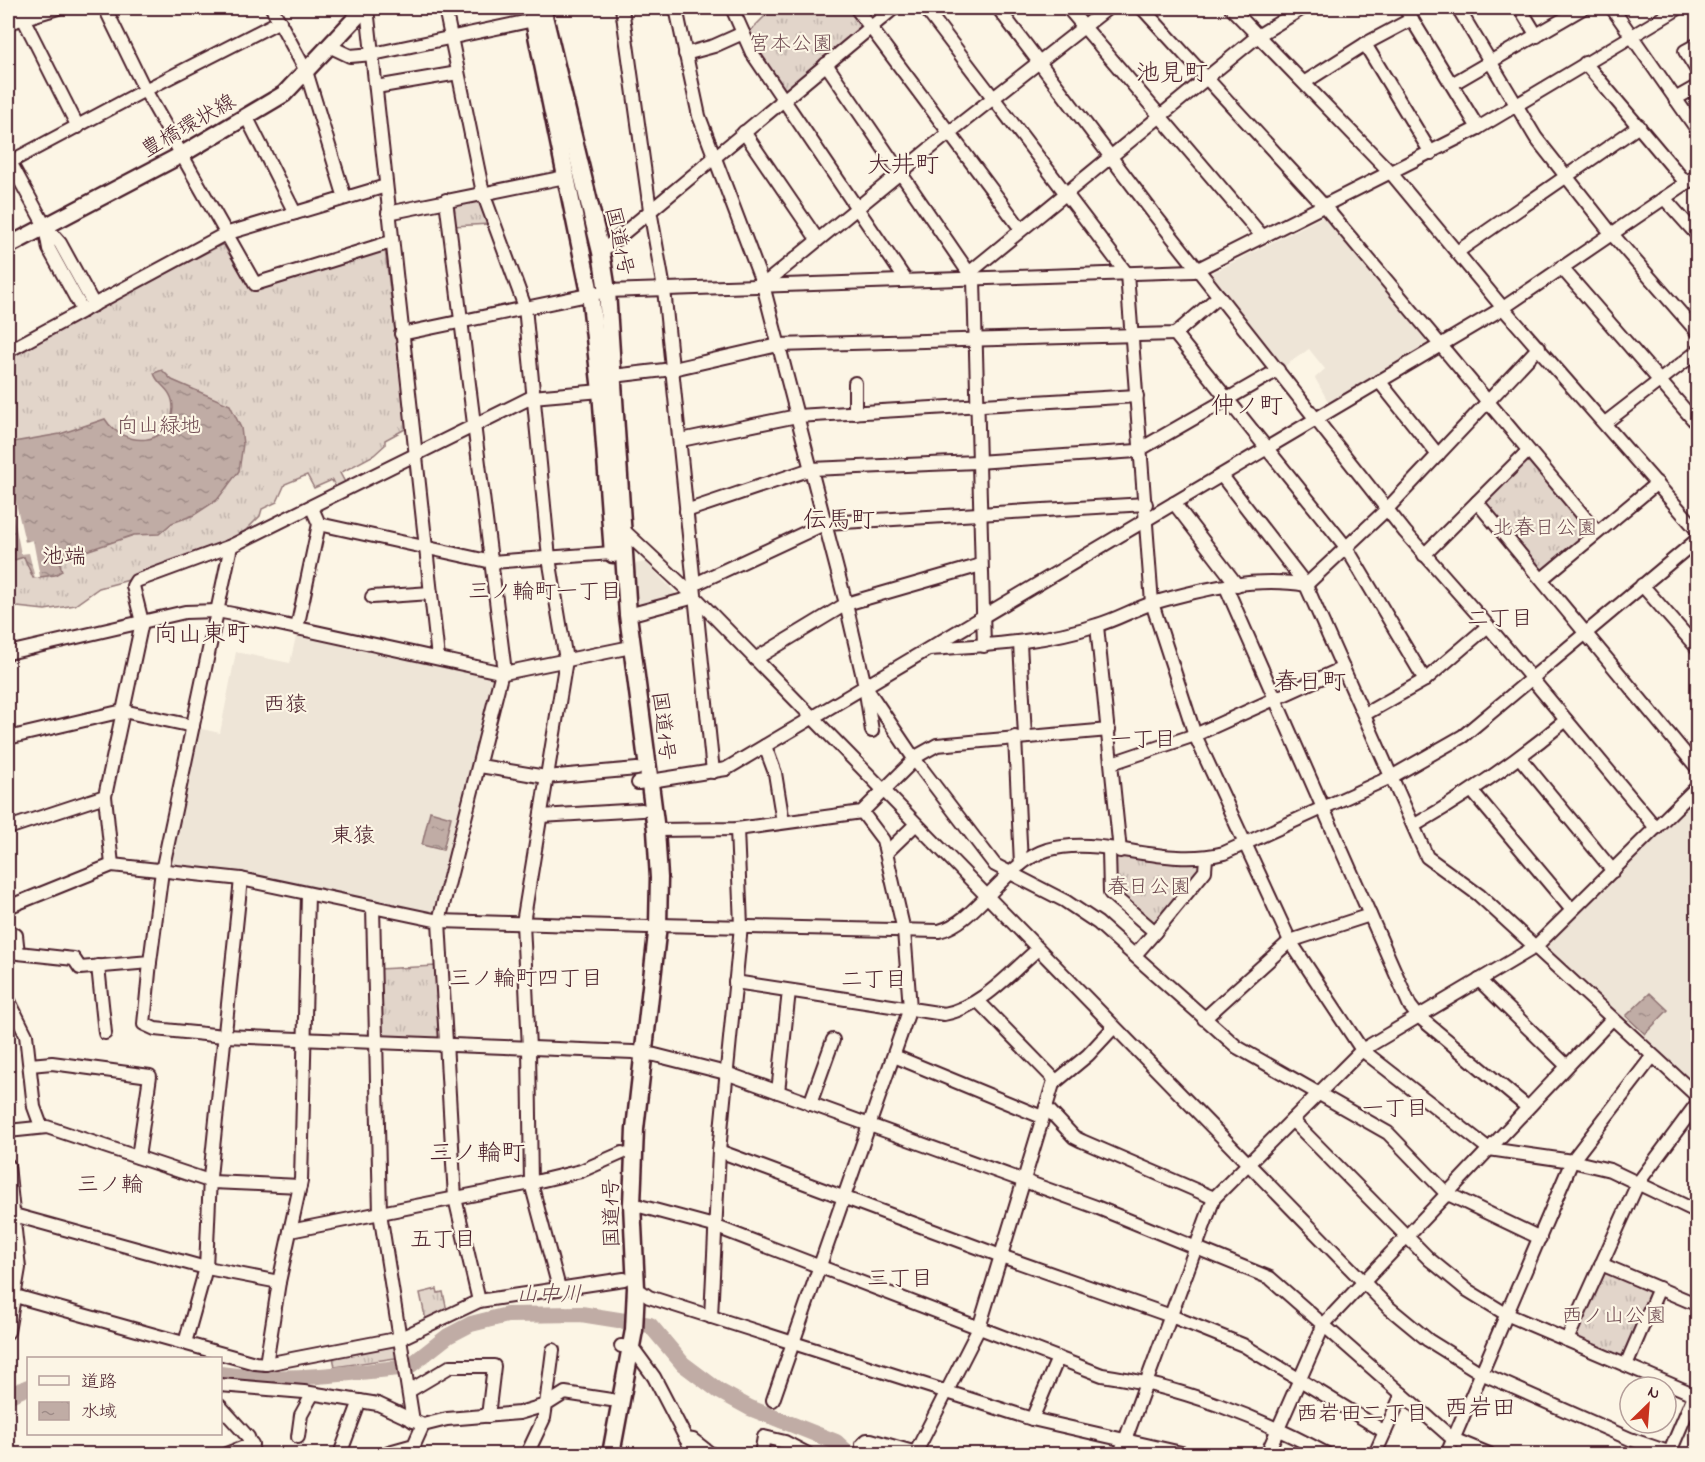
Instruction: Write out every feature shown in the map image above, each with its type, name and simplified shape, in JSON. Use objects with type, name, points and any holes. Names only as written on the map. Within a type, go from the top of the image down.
[{"type":"highway","name":"国道1号","points":[[540,10],[565,177],[598,292],[613,376],[616,525],[612,553],[641,778],[653,926]]},
{"type":"highway","name":"国道1号","points":[[540,10],[601,252],[598,292],[601,392],[628,615],[626,648]]},
{"type":"highway","name":"国道1号","points":[[611,1455],[628,1338],[639,1053],[653,926],[656,830],[641,778]]},
{"type":"highway","name":"国道1号","points":[[630,1284],[622,1153],[639,1053]]},
{"type":"highway","name":"国道1号","points":[[601,1455],[611,1400],[628,1338]]},
{"type":"main road","name":"豊橋環状線","points":[[8,246],[181,155],[284,94],[366,8]]},
{"type":"street","points":[[8,22],[20,13],[57,8]]},
{"type":"street","points":[[105,8],[145,90],[255,284],[391,242]]},
{"type":"street","points":[[272,8],[306,71],[345,198]]},
{"type":"street","points":[[366,8],[373,54],[391,242],[417,456],[438,658]]},
{"type":"street","points":[[445,8],[483,193],[525,307],[549,558],[566,660],[523,923],[529,1048],[531,1183],[559,1288]]},
{"type":"street","points":[[622,8],[650,210],[664,289],[713,772]]},
{"type":"street","points":[[676,8],[693,94],[714,158],[763,285],[846,604],[865,686],[872,730]]},
{"type":"street","points":[[732,8],[752,53],[905,279]]},
{"type":"street","points":[[856,8],[1021,229]]},
{"type":"street","points":[[601,252],[894,8]]},
{"type":"street","points":[[925,8],[1127,274],[1152,603],[1195,735],[1290,941],[1362,1050],[1489,1149],[1572,1161],[1610,1170],[1698,1212]]},
{"type":"street","points":[[998,8],[1219,296],[1424,555],[1488,627],[1656,828]]},
{"type":"street","points":[[1068,8],[1262,236]]},
{"type":"street","points":[[763,285],[950,132],[1108,8]]},
{"type":"street","points":[[1142,8],[1325,207],[1597,532]]},
{"type":"street","points":[[1231,8],[1391,173],[1503,308],[1698,531]]},
{"type":"street","points":[[1405,8],[1478,128]]},
{"type":"street","points":[[1458,8],[1536,138],[1611,233],[1698,333]]},
{"type":"street","points":[[1520,8],[1537,36]]},
{"type":"street","points":[[1452,84],[1583,8]]},
{"type":"street","points":[[1612,8],[1698,131]]},
{"type":"street","points":[[401,334],[598,292],[971,276],[1127,274],[1199,269],[1478,128],[1679,8]]},
{"type":"street","points":[[971,276],[1021,229],[1067,195],[1259,35],[1298,9]]},
{"type":"street","points":[[329,46],[350,56],[373,54],[451,37],[540,10]]},
{"type":"street","points":[[20,13],[78,127]]},
{"type":"street","points":[[1305,82],[1365,44],[1412,19]]},
{"type":"street","points":[[89,308],[60,243],[45,226],[8,161],[78,127],[279,21]]},
{"type":"street","points":[[685,54],[714,46],[743,33]]},
{"type":"street","points":[[1365,44],[1431,153]]},
{"type":"street","points":[[1698,44],[1685,51],[1698,72]]},
{"type":"street","points":[[1585,63],[1686,183]]},
{"type":"street","points":[[826,64],[971,276],[984,646]]},
{"type":"street","points":[[376,87],[458,74]]},
{"type":"street","points":[[1675,99],[1698,86]]},
{"type":"street","points":[[246,117],[296,213]]},
{"type":"street","points":[[1457,252],[1639,126]]},
{"type":"street","points":[[744,132],[817,239]]},
{"type":"street","points":[[480,766],[546,777],[641,778],[726,769],[1503,308],[1698,175]]},
{"type":"street","points":[[388,213],[565,177]]},
{"type":"street","points":[[8,351],[225,234],[386,186]]},
{"type":"street","points":[[1664,198],[1698,236]]},
{"type":"street","points":[[447,200],[504,673],[439,921],[444,1044],[455,1198],[479,1301]]},
{"type":"street","points":[[1562,267],[1698,425]]},
{"type":"street","points":[[613,376],[673,369],[778,345],[1175,334],[1219,296]]},
{"type":"street","points":[[1175,334],[1346,547],[1425,680]]},
{"type":"street","points":[[1306,585],[1388,508],[1539,347]]},
{"type":"street","points":[[1605,423],[1698,351]]},
{"type":"street","points":[[686,511],[811,469],[977,462],[1142,450],[1278,370]]},
{"type":"street","points":[[1379,381],[1438,456]]},
{"type":"street","points":[[855,383],[855,413]]},
{"type":"street","points":[[112,865],[105,796],[142,622],[133,586],[136,581],[231,546],[312,508],[532,397],[601,392]]},
{"type":"street","points":[[681,440],[797,416],[1137,396]]},
{"type":"street","points":[[1424,555],[1528,452]]},
{"type":"street","points":[[1222,476],[1306,585],[1393,776],[1427,857],[1479,895],[1611,1020],[1698,1097]]},
{"type":"street","points":[[1543,578],[1657,483]]},
{"type":"street","points":[[1478,502],[1543,578],[1698,769]]},
{"type":"street","points":[[1174,503],[1231,586],[1275,698],[1410,1006],[1417,1015],[1526,1106]]},
{"type":"street","points":[[628,615],[694,591],[826,523],[1146,504]]},
{"type":"street","points":[[297,628],[319,524],[312,508]]},
{"type":"street","points":[[319,524],[492,562],[612,553]]},
{"type":"street","points":[[616,525],[694,591],[883,792],[1388,1307],[1428,1340],[1481,1373],[1630,1439],[1671,1454],[1696,1392],[1567,1341],[1506,1314],[1443,1272],[1292,1120]]},
{"type":"street","points":[[8,907],[112,865],[242,879],[439,921],[939,931],[954,925],[1021,864],[1035,855],[1061,847],[1075,846],[1174,858],[1206,858],[1245,845],[1393,776],[1463,736],[1698,539]]},
{"type":"street","points":[[231,546],[162,871],[144,1024],[156,1029],[224,1036],[639,1053],[726,1073],[1096,1207],[1270,1278],[1453,1439],[1489,1455]]},
{"type":"street","points":[[755,658],[846,604],[981,565]]},
{"type":"street","points":[[928,649],[1020,643],[1097,626],[1152,603],[1231,586],[1283,581],[1306,585]]},
{"type":"street","points":[[1642,585],[1698,650]]},
{"type":"street","points":[[372,597],[431,593]]},
{"type":"street","points":[[8,653],[186,612],[217,611],[504,673],[626,648]]},
{"type":"street","points":[[1097,626],[1112,763],[1115,850],[1110,893],[1155,932]]},
{"type":"street","points":[[1365,714],[1425,680],[1488,627]]},
{"type":"street","points":[[1020,643],[1021,864]]},
{"type":"street","points":[[1112,763],[1195,735],[1343,668]]},
{"type":"street","points":[[865,686],[915,760],[995,865],[1087,915],[1237,1047],[1388,1133],[1446,1192],[1540,1238]]},
{"type":"street","points":[[8,738],[123,711],[193,726]]},
{"type":"street","points":[[1414,825],[1473,792],[1520,758],[1566,720]]},
{"type":"street","points":[[656,830],[737,829],[862,812],[929,748],[945,742],[1108,730]]},
{"type":"street","points":[[765,746],[777,783],[783,822]]},
{"type":"street","points":[[1520,758],[1614,870]]},
{"type":"street","points":[[1120,1455],[1214,1198],[1362,1050],[1417,1015],[1535,947],[1698,786]]},
{"type":"street","points":[[1473,792],[1572,910]]},
{"type":"street","points":[[8,828],[105,796]]},
{"type":"street","points":[[542,816],[642,810]]},
{"type":"street","points":[[773,1400],[910,1008],[904,932],[883,840],[862,812]]},
{"type":"street","points":[[886,853],[915,825]]},
{"type":"street","points":[[711,1317],[719,1151],[741,926],[737,829]]},
{"type":"street","points":[[1135,955],[1205,871],[1206,858]]},
{"type":"street","points":[[185,1343],[206,1268],[212,1182],[210,1177],[242,879]]},
{"type":"street","points":[[266,1364],[279,1282],[300,1186],[308,894]]},
{"type":"street","points":[[373,907],[380,1213],[409,1391],[418,1423],[414,1445],[389,1452],[389,1455]]},
{"type":"street","points":[[1203,1018],[1290,941],[1370,915]]},
{"type":"street","points":[[8,930],[16,935],[18,953],[74,959],[80,968],[150,962]]},
{"type":"street","points":[[735,982],[944,1014],[962,1009],[978,1000],[1038,949]]},
{"type":"street","points":[[98,966],[105,1033]]},
{"type":"street","points":[[1479,980],[1566,1065]]},
{"type":"street","points":[[778,1092],[789,991]]},
{"type":"street","points":[[8,999],[26,1035],[34,1107],[41,1126]]},
{"type":"street","points":[[978,1000],[1056,1081]]},
{"type":"street","points":[[1267,1455],[1324,1324],[1362,1281],[1489,1149],[1526,1106],[1611,1020]]},
{"type":"street","points":[[865,1455],[862,1445],[867,1440],[918,1453],[979,1328],[1044,1112],[1056,1081],[1088,1055],[1114,1027]]},
{"type":"street","points":[[810,1104],[834,1040]]},
{"type":"street","points":[[894,1056],[1044,1112],[1074,1137],[1214,1198]]},
{"type":"street","points":[[1447,1455],[1572,1161],[1652,1057]]},
{"type":"street","points":[[30,1065],[52,1063],[150,1076],[138,1157]]},
{"type":"street","points":[[1567,1341],[1638,1183],[1698,1102]]},
{"type":"street","points":[[8,1131],[41,1126],[212,1182],[300,1186]]},
{"type":"street","points":[[719,1151],[1001,1257],[1171,1316],[1243,1345],[1385,1432]]},
{"type":"street","points":[[290,1231],[531,1183],[581,1171],[622,1153]]},
{"type":"street","points":[[8,1165],[19,1268],[11,1294],[8,1332]]},
{"type":"street","points":[[632,1204],[714,1226],[1101,1375],[1146,1382],[1188,1394],[1277,1431],[1327,1455]]},
{"type":"street","points":[[14,1215],[206,1268],[279,1282]]},
{"type":"street","points":[[1601,1264],[1698,1305]]},
{"type":"street","points":[[11,1294],[255,1364],[266,1364],[401,1338],[479,1301],[559,1288],[630,1284],[649,1297],[947,1393],[1032,1419],[1186,1455]]},
{"type":"street","points":[[1626,1365],[1659,1288]]},
{"type":"street","points":[[628,1338],[654,1377],[694,1455]]},
{"type":"street","points":[[527,1455],[544,1418],[553,1350]]},
{"type":"street","points":[[1032,1419],[1058,1358]]},
{"type":"street","points":[[409,1391],[451,1366],[494,1366],[488,1416]]},
{"type":"street","points":[[222,1385],[378,1404],[418,1423],[519,1413],[546,1405],[565,1393],[611,1400]]},
{"type":"street","points":[[1375,1455],[1402,1394]]},
{"type":"street","points":[[298,1437],[301,1415],[312,1395]]},
{"type":"street","points":[[340,1455],[360,1401]]},
{"type":"street","points":[[222,1409],[253,1449],[226,1455]]},
{"type":"street","points":[[761,1455],[764,1437],[785,1442],[808,1455]]},
{"type":"street","points":[[686,1439],[693,1440],[711,1455]]},
{"type":"shaded area","points":[[1324,216],[1430,344],[1330,405],[1315,378],[1325,369],[1309,349],[1282,368],[1211,277],[1212,273]]},
{"type":"shaded area","points":[[646,562],[680,598],[634,608],[634,564]]},
{"type":"shaded area","points":[[297,632],[494,676],[497,682],[438,910],[434,915],[166,865],[197,728],[220,733],[236,652],[290,663]]},
{"type":"shaded area","points":[[1697,794],[1697,1092],[1539,948]]},
{"type":"green space","name":"宮本公園","points":[[773,8],[853,8],[864,27],[787,91],[782,90],[758,55],[749,32]]},
{"type":"green space","points":[[480,198],[490,224],[453,226],[451,203]]},
{"type":"green space","name":"向山緑地","points":[[223,244],[252,291],[385,249],[407,428],[385,440],[385,445],[374,455],[340,473],[347,486],[337,491],[332,480],[314,488],[307,475],[285,484],[277,502],[262,509],[260,516],[238,538],[200,550],[129,580],[99,588],[75,605],[45,610],[8,606],[8,356]]},
{"type":"green space","name":"北春日公園","points":[[1527,459],[1530,459],[1590,529],[1590,533],[1540,573],[1485,505],[1485,500]]},
{"type":"green space","name":"春日公園","points":[[1112,854],[1200,864],[1201,871],[1153,926],[1113,889]]},
{"type":"green space","points":[[436,966],[439,1040],[378,1036],[378,969]]},
{"type":"green space","name":"西ノ山公園","points":[[1604,1271],[1653,1292],[1624,1359],[1575,1338]]},
{"type":"green space","points":[[437,1289],[438,1293],[443,1292],[447,1311],[426,1321],[420,1293]]},
{"type":"green space","points":[[398,1346],[399,1356],[395,1358],[335,1367],[333,1357]]},
{"type":"water","points":[[162,370],[172,380],[230,405],[241,428],[243,444],[239,471],[217,500],[194,515],[172,523],[159,534],[134,535],[59,560],[62,571],[55,575],[33,578],[24,557],[8,562],[8,443],[60,434],[105,419],[113,429],[134,439],[156,437],[170,421],[173,408],[168,392],[154,373]]},
{"type":"water","points":[[430,811],[451,817],[443,850],[422,845]]},
{"type":"water","points":[[1650,993],[1668,1010],[1645,1034],[1626,1016]]},
{"type":"pier","points":[[8,469],[25,542],[33,540],[40,577],[35,578],[29,553],[21,554],[8,488]]},
{"type":"waterway","name":"山中川","points":[[222,1374],[287,1378],[399,1368],[411,1365],[448,1336],[471,1324],[507,1315],[581,1314],[650,1325],[683,1364],[719,1391],[750,1408],[836,1442],[849,1454]]},
{"type":"waterway","name":"山中川","points":[[8,1396],[27,1387]]},
{"type":"district","name":"池見町","points":[[1172,72]]},
{"type":"district","name":"大井町","points":[[903,164]]},
{"type":"district","name":"仲ノ町","points":[[1247,405]]},
{"type":"district","name":"伝馬町","points":[[839,519]]},
{"type":"district","name":"池端","points":[[64,555]]},
{"type":"district","name":"三ノ輪町一丁目","points":[[545,590]]},
{"type":"district","name":"二丁目","points":[[1500,617]]},
{"type":"district","name":"向山東町","points":[[202,633]]},
{"type":"district","name":"春日町","points":[[1310,681]]},
{"type":"district","name":"西猿","points":[[285,703]]},
{"type":"district","name":"一丁目","points":[[1143,738]]},
{"type":"district","name":"東猿","points":[[353,834]]},
{"type":"district","name":"三ノ輪町四丁目","points":[[526,977]]},
{"type":"district","name":"二丁目","points":[[874,978]]},
{"type":"district","name":"一丁目","points":[[1395,1107]]},
{"type":"district","name":"三ノ輪町","points":[[477,1152]]},
{"type":"district","name":"三ノ輪","points":[[110,1183]]},
{"type":"district","name":"五丁目","points":[[443,1238]]},
{"type":"district","name":"三丁目","points":[[900,1277]]},
{"type":"district","name":"西岩田","points":[[1480,1407]]},
{"type":"district","name":"西岩田二丁目","points":[[1362,1412]]}]
